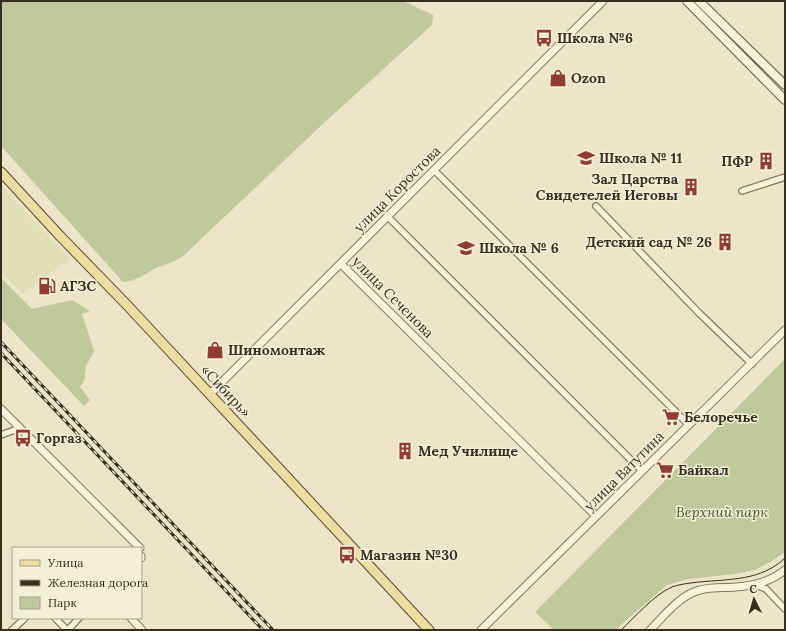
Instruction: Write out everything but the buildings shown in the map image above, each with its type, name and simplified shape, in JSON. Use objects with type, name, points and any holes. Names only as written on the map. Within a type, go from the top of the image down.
[{"type":"main road","points":[[687,1],[785,100]]},
{"type":"main road","points":[[699,1],[785,85]]},
{"type":"main road","name":"«Сибирь»","points":[[1,172],[429,630]]},
{"type":"street","name":"улица Коростова","points":[[210,394],[603,1]]},
{"type":"street","points":[[434,170],[689,425]]},
{"type":"street","points":[[742,191],[785,177]]},
{"type":"street","points":[[596,206],[699,313],[752,364]]},
{"type":"street","points":[[388,217],[642,471]]},
{"type":"street","name":"улица Сеченова","points":[[341,264],[596,516]]},
{"type":"street","name":"улица Ватутина","points":[[481,630],[785,330]]},
{"type":"street","points":[[1,409],[139,547]]},
{"type":"street","points":[[1,435],[20,428]]},
{"type":"street","points":[[650,630],[676,604],[690,594],[699,590],[738,587],[767,581],[785,570]]},
{"type":"street","points":[[754,584],[766,589],[785,610]]},
{"type":"street","points":[[12,630],[24,619]]},
{"type":"street","points":[[56,619],[68,630],[78,619]]},
{"type":"street","points":[[132,619],[142,630]]},
{"type":"shaded area","points":[[1,185],[70,259],[23,294],[1,272]]},
{"type":"green space","points":[[1,1],[403,1],[433,15],[432,25],[326,121],[182,257],[158,267],[137,279],[123,282],[1,146]]},
{"type":"green space","points":[[1,278],[32,309],[72,300],[90,311],[82,314],[94,351],[86,366],[84,381],[80,387],[90,400],[84,406],[1,319]]},
{"type":"green space","name":"Верхний парк","points":[[785,359],[785,552],[755,570],[735,574],[688,579],[667,585],[615,630],[554,630],[535,612]]},
{"type":"tram line","points":[[621,630],[652,600],[672,587],[689,583],[745,578],[766,571],[776,566],[785,558]]},
{"type":"railway","points":[[1,342],[273,630]]},
{"type":"railway","points":[[1,353],[263,630]]},
{"type":"place","name":"Школа №6","points":[[544,38]]},
{"type":"place","name":"Ozon","points":[[558,78]]},
{"type":"place","name":"Школа № 11","points":[[586,158]]},
{"type":"place","name":"ПФР","points":[[766,161]]},
{"type":"place","name":"Зал Царства Свидетелей Иеговы","points":[[691,187]]},
{"type":"place","name":"Детский сад № 26","points":[[725,242]]},
{"type":"place","name":"Школа № 6","points":[[466,248]]},
{"type":"place","name":"АГЗС","points":[[47,286]]},
{"type":"place","name":"Шиномонтаж","points":[[215,350]]},
{"type":"place","name":"Белоречье","points":[[671,417]]},
{"type":"place","name":"Горгаз","points":[[23,438]]},
{"type":"place","name":"Мед Училище","points":[[405,451]]},
{"type":"place","name":"Байкал","points":[[665,470]]},
{"type":"place","name":"Магазин №30","points":[[347,555]]}]
